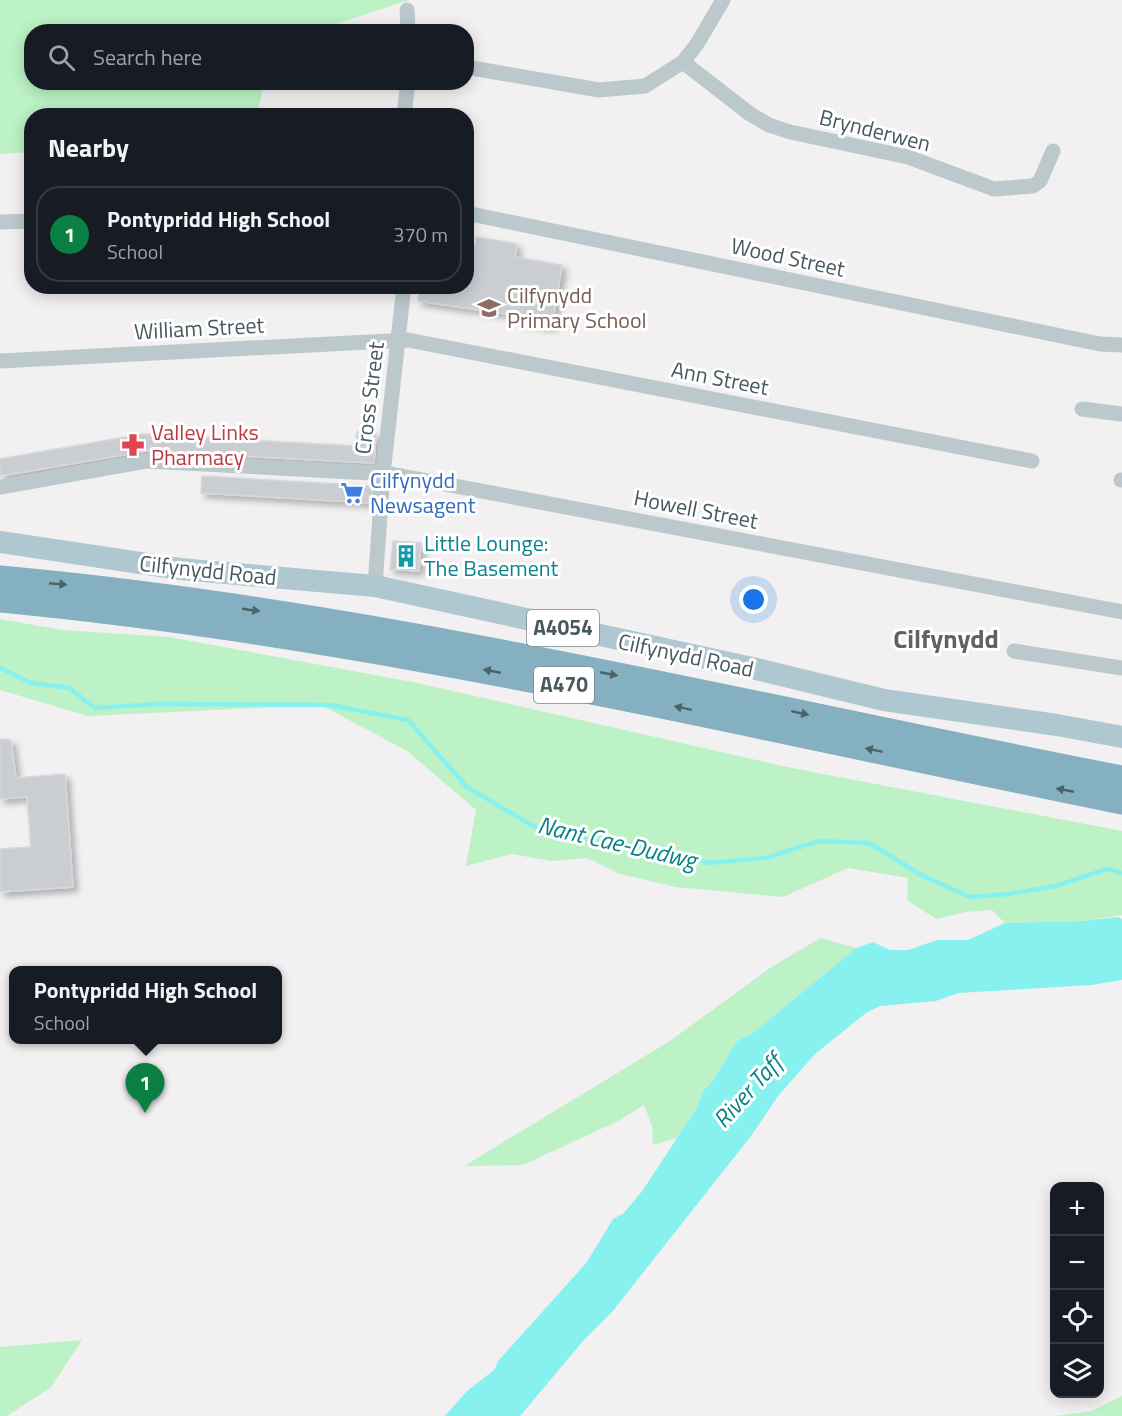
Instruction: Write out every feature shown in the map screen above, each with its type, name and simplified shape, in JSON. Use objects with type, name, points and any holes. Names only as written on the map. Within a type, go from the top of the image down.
[{"type":"highway","name":"A470","points":[[0,579],[108,589],[376,628],[1122,779]]},
{"type":"highway","name":"A470","points":[[0,599],[114,610],[376,649],[667,705],[1122,801]]},
{"type":"main road","name":"Cilfynydd Road","points":[[0,542],[180,569],[375,586],[752,668],[884,700],[1057,725],[1122,737]]},
{"type":"street","points":[[474,68],[599,90],[645,86],[683,62],[698,44],[723,0]]},
{"type":"street","points":[[407,10],[408,24]]},
{"type":"street","name":"Brynderwen","points":[[683,62],[750,114],[769,125],[790,132],[908,157],[994,189],[1033,186],[1040,182],[1053,151]]},
{"type":"street","points":[[405,108],[408,90]]},
{"type":"street","name":"Wood Street","points":[[474,215],[1100,344],[1122,345]]},
{"type":"street","points":[[0,222],[24,221]]},
{"type":"street","name":"Cross Street","points":[[375,586],[383,474],[403,294]]},
{"type":"street","name":"William Street","points":[[0,361],[399,340]]},
{"type":"street","name":"Ann Street","points":[[399,340],[1032,461]]},
{"type":"street","points":[[1082,409],[1122,414]]},
{"type":"street","name":"Howell Street","points":[[0,487],[146,461],[383,474],[1122,612]]},
{"type":"street","points":[[1014,651],[1122,668]]},
{"type":"green space","points":[[0,0],[409,0],[335,24],[24,24],[24,90],[262,90],[259,108],[24,108],[24,152],[0,154]]},
{"type":"green space","points":[[0,619],[62,630],[169,637],[413,682],[787,767],[1122,831],[1122,915],[1084,921],[1005,923],[992,910],[966,912],[936,919],[907,900],[908,878],[848,868],[783,897],[676,887],[620,874],[587,858],[551,861],[512,854],[466,866],[476,810],[407,751],[321,705],[88,716],[0,690]]},
{"type":"green space","points":[[820,938],[856,948],[753,1033],[737,1041],[712,1082],[703,1091],[696,1109],[677,1138],[653,1145],[652,1126],[644,1105],[618,1121],[523,1165],[464,1166],[670,1041],[770,968]]},
{"type":"green space","points":[[82,1340],[51,1387],[7,1416],[0,1416],[0,1347]]},
{"type":"green space","points":[[1122,1396],[1122,1416],[1055,1416],[1091,1411]]},
{"type":"water","name":"River Taff","points":[[1118,917],[1122,919],[1122,980],[1092,985],[958,993],[936,1001],[880,1006],[866,1013],[815,1054],[778,1096],[751,1136],[612,1312],[583,1341],[520,1416],[445,1416],[466,1392],[494,1370],[499,1360],[587,1262],[613,1219],[624,1213],[643,1190],[696,1109],[703,1091],[712,1082],[737,1041],[753,1033],[856,948],[873,942],[890,950],[908,950],[937,940],[968,940],[1005,923],[1084,921]]},
{"type":"building","points":[[476,237],[517,244],[515,257],[562,265],[552,327],[520,322],[521,316],[418,301],[419,294],[474,294]]},
{"type":"building","points":[[357,432],[376,434],[374,463],[146,451],[0,476],[0,459],[143,434],[356,446]]},
{"type":"building","points":[[202,476],[372,486],[371,503],[201,493]]},
{"type":"building","name":"Little Lounge: The Basement","points":[[393,541],[421,543],[419,571],[390,569]]},
{"type":"building","points":[[0,739],[11,740],[16,778],[65,774],[73,887],[0,892],[0,849],[31,847],[27,797],[0,799]]},
{"type":"waterway","name":"Nant Cae-Dudwg","points":[[0,668],[31,683],[69,688],[95,708],[158,704],[330,705],[408,720],[467,787],[533,826],[597,842],[665,848],[707,863],[766,858],[819,841],[869,843],[921,875],[970,897],[1008,894],[1056,886],[1107,869],[1122,873]]},
{"type":"place","name":"Cilfynydd Primary School","points":[[489,308]]},
{"type":"place","name":"Valley Links Pharmacy","points":[[133,445]]},
{"type":"place","name":"Cilfynydd Newsagent","points":[[352,493]]},
{"type":"place","name":"Little Lounge: The Basement","points":[[406,556]]},
{"type":"place","name":"Pontypridd High School","points":[[145,1113]]},
{"type":"district","name":"Cilfynydd","points":[[946,639]]}]
